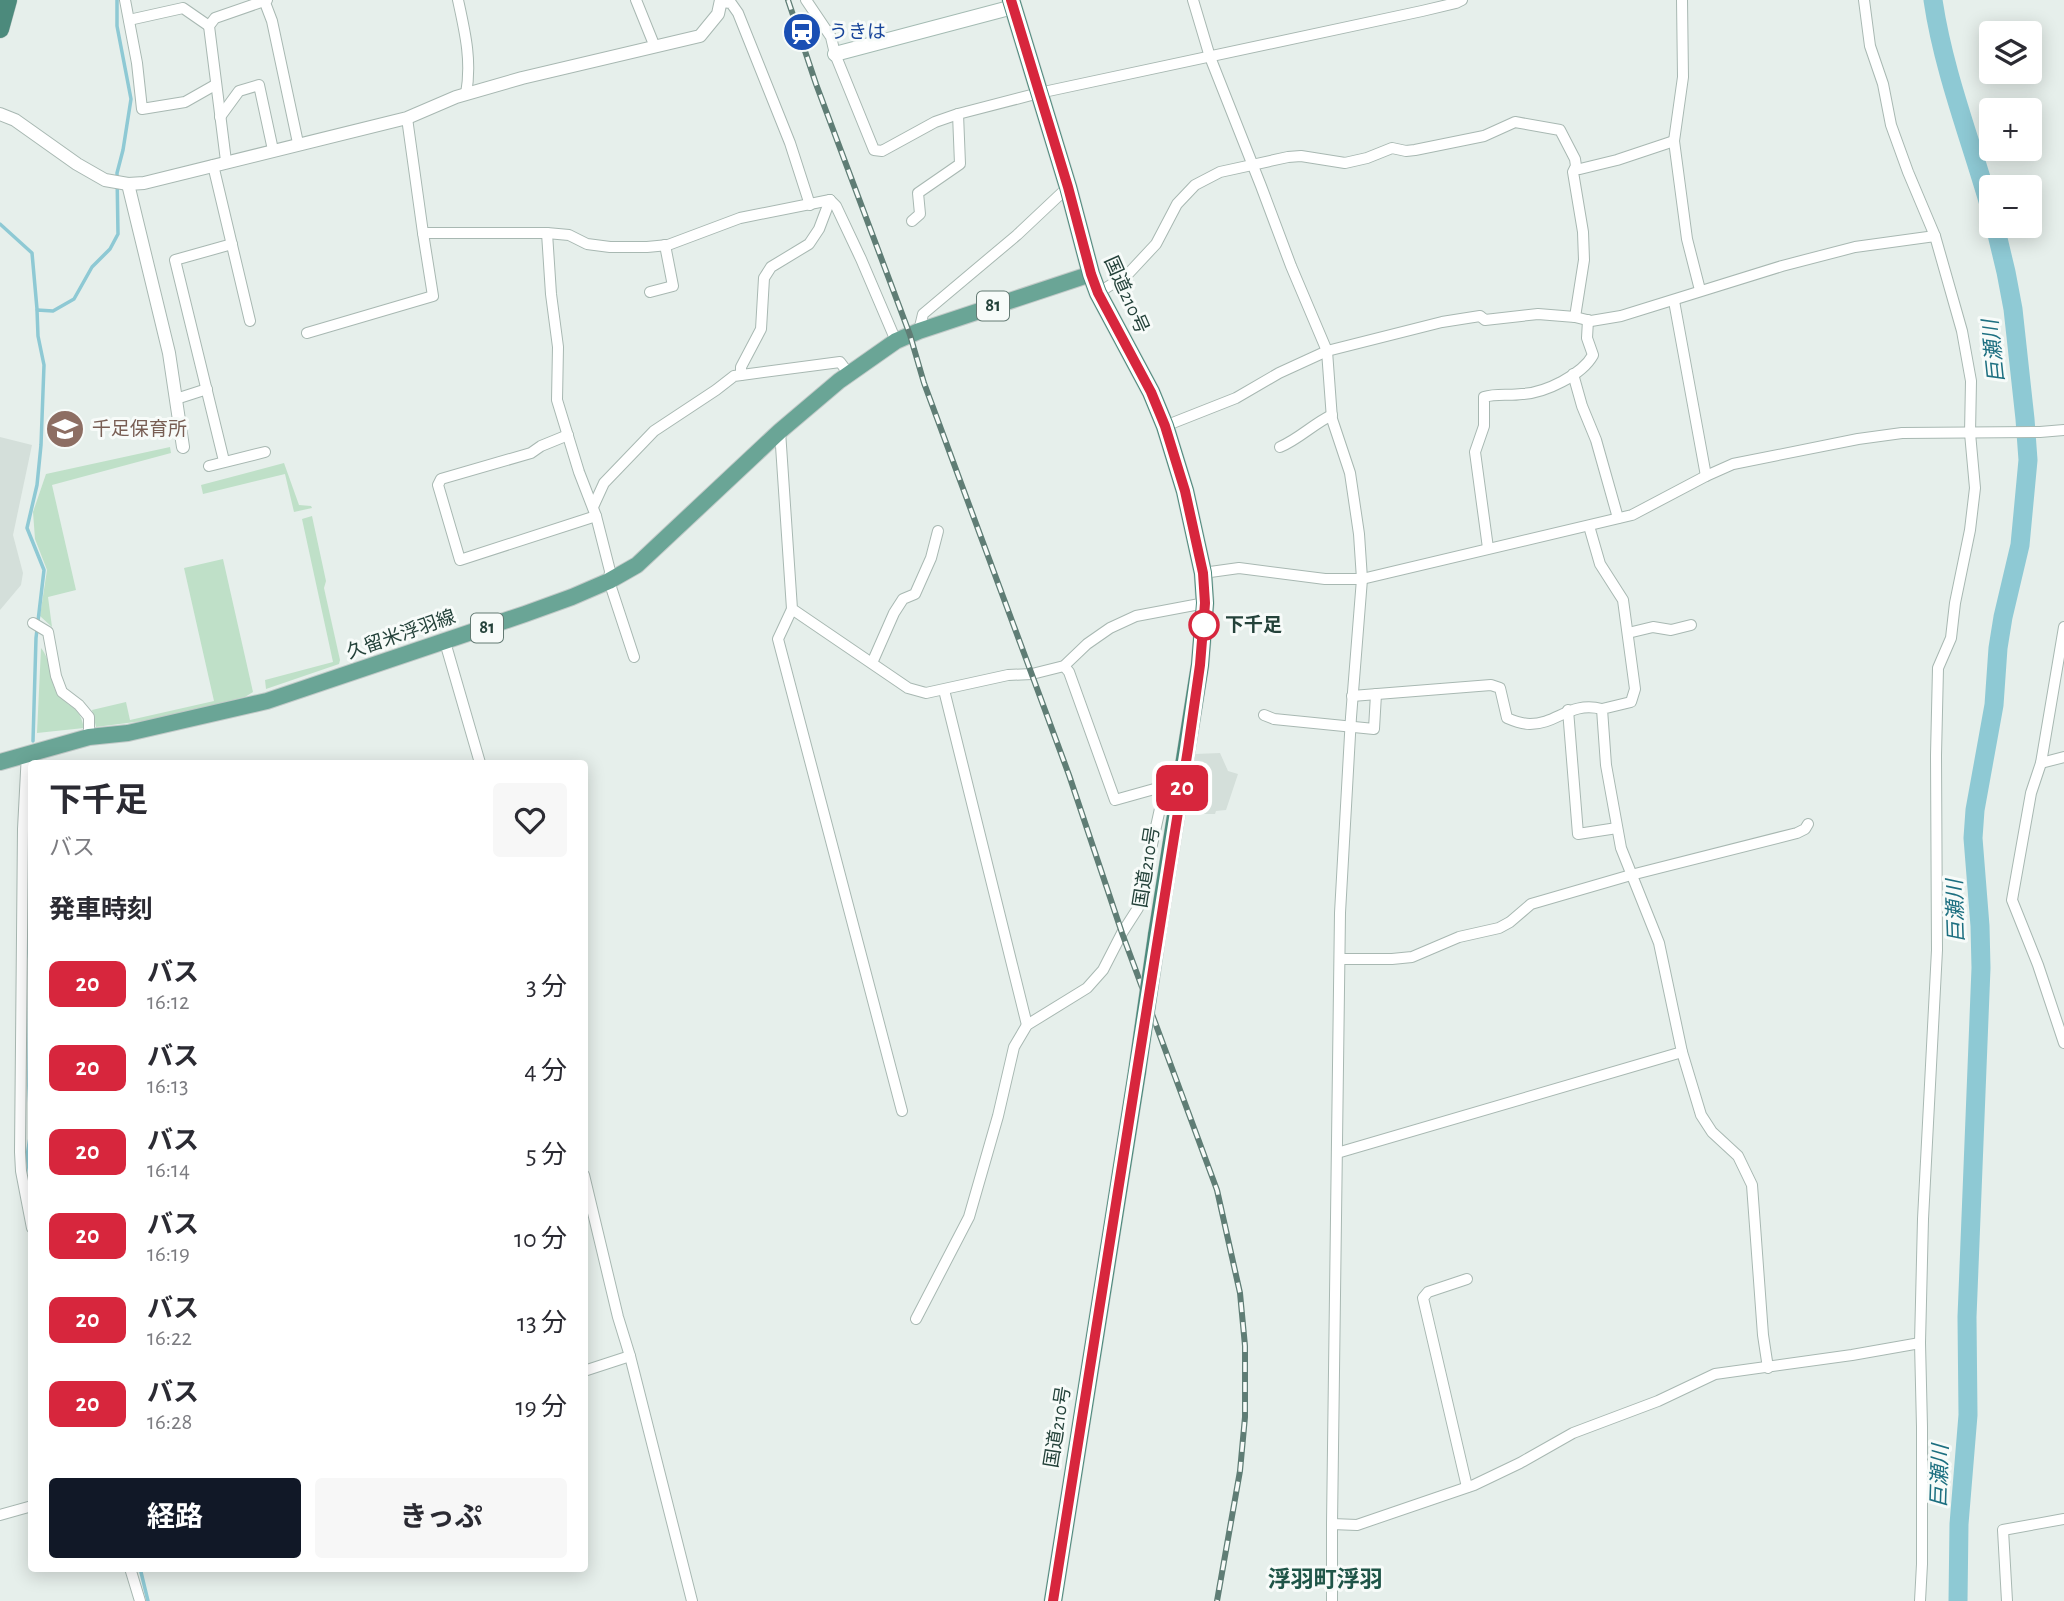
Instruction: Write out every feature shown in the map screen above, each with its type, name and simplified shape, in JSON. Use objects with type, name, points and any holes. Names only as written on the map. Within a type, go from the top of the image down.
[{"type":"highway","points":[[0,29],[8,0]]},
{"type":"highway","name":"国道210号","points":[[1012,4],[1068,187],[1091,274],[1098,293],[1151,392],[1165,426],[1185,491],[1203,573],[1205,603],[1200,665],[1174,784],[1157,935],[1137,1072],[1053,1601]]},
{"type":"main road","points":[[835,54],[1012,4]]},
{"type":"main road","name":"81","points":[[896,341],[1091,274]]},
{"type":"main road","name":"久留米浮羽線","points":[[0,762],[89,737],[128,733],[247,707],[445,642],[609,581],[638,565],[780,431],[849,374],[896,341]]},
{"type":"street","points":[[125,0],[137,62],[142,109],[185,102],[215,85]]},
{"type":"street","points":[[250,321],[232,244],[220,163],[220,117],[209,26],[215,18],[265,0],[272,21],[298,144]]},
{"type":"street","points":[[458,0],[468,45],[469,78],[466,94]]},
{"type":"street","points":[[636,0],[655,47]]},
{"type":"street","points":[[806,0],[831,37],[835,54],[874,150],[882,151],[935,122],[958,114],[1039,93],[1418,12],[1462,0]]},
{"type":"street","points":[[1193,0],[1210,57],[1327,351],[1332,415],[1350,473],[1359,534],[1362,579],[1350,727],[1340,959],[1332,1601]]},
{"type":"street","points":[[1415,0],[1418,12]]},
{"type":"street","points":[[1682,0],[1683,77],[1674,141],[1687,239],[1700,290]]},
{"type":"street","points":[[1864,0],[1870,46],[1883,84],[1891,125],[1935,236],[1962,331],[1971,381],[1970,433],[1975,488],[1951,638],[1938,668],[1937,950],[1923,1219],[1920,1343],[1920,1601]]},
{"type":"street","points":[[0,114],[15,120],[77,164],[105,180],[128,184],[155,180],[407,118],[466,94],[522,78],[700,36],[718,15],[721,1],[731,3],[738,13],[790,143],[810,205]]},
{"type":"street","points":[[129,20],[182,4],[209,26]]},
{"type":"street","points":[[220,117],[239,91],[259,85],[273,150]]},
{"type":"street","points":[[912,221],[920,214],[918,193],[960,164],[958,114]]},
{"type":"street","points":[[307,333],[433,296],[407,118]]},
{"type":"street","points":[[1098,293],[1128,274],[1156,244],[1177,204],[1195,185],[1220,172],[1301,156],[1345,163],[1392,148],[1415,150],[1484,136],[1519,121],[1560,130],[1575,159],[1573,172],[1583,232],[1584,260],[1575,317]]},
{"type":"street","points":[[1574,169],[1617,160],[1674,141]]},
{"type":"street","points":[[128,184],[169,353],[183,447]]},
{"type":"street","points":[[919,331],[923,314],[1017,235],[1068,187]]},
{"type":"street","points":[[423,233],[547,233],[569,235],[587,244],[610,247],[665,245],[740,218],[830,200]]},
{"type":"street","points":[[830,200],[836,206],[861,259],[896,341]]},
{"type":"street","points":[[741,375],[741,367],[761,329],[764,278],[771,267],[809,244],[819,229],[830,200]]},
{"type":"street","points":[[547,233],[558,347],[557,400],[579,472],[595,511],[610,571],[609,581],[634,657]]},
{"type":"street","points":[[1165,426],[1236,398],[1279,373],[1327,351],[1442,322],[1480,316],[1485,320],[1538,314],[1588,320],[1621,316],[1674,301],[1700,290],[1855,247],[1935,236]]},
{"type":"street","points":[[224,461],[175,260],[232,244]]},
{"type":"street","points":[[650,292],[673,286],[665,245]]},
{"type":"street","points":[[1674,301],[1706,476]]},
{"type":"street","points":[[1488,548],[1475,452],[1484,426],[1484,397],[1493,394],[1534,393],[1567,379],[1589,362],[1593,355],[1587,338],[1588,320]]},
{"type":"street","points":[[595,511],[604,483],[654,431],[734,376],[840,362],[849,374]]},
{"type":"street","points":[[1573,374],[1582,406],[1597,440],[1618,518]]},
{"type":"street","points":[[176,399],[207,389]]},
{"type":"street","points":[[1280,447],[1332,415]]},
{"type":"street","points":[[1203,573],[1239,568],[1325,579],[1362,579],[1632,515],[1733,464],[1902,433],[2040,432],[2064,429]]},
{"type":"street","points":[[780,431],[792,608],[778,639],[902,1111]]},
{"type":"street","points":[[568,435],[531,453],[441,479],[438,485],[460,560],[595,511]]},
{"type":"street","points":[[209,466],[265,452]]},
{"type":"street","points":[[1352,696],[1491,685],[1500,688],[1507,718],[1532,724],[1568,710],[1589,706],[1602,709],[1631,702],[1635,689],[1623,600],[1600,564],[1589,526]]},
{"type":"street","points":[[872,663],[894,613],[903,599],[915,594],[931,558],[938,531]]},
{"type":"street","points":[[792,608],[908,688],[926,694],[1008,675],[1032,674],[1064,666],[1087,644],[1110,628],[1136,616],[1205,603]]},
{"type":"street","points":[[1628,634],[1653,627],[1671,630],[1691,625]]},
{"type":"street","points":[[38,626],[48,632],[56,676],[62,692],[89,717],[89,737]]},
{"type":"street","points":[[2064,627],[2041,763],[2031,793],[2011,900],[2038,965],[2064,1043]]},
{"type":"street","points":[[445,642],[479,760]]},
{"type":"street","points":[[1064,666],[1069,671],[1115,800],[1174,784]]},
{"type":"street","points":[[944,690],[1027,1025]]},
{"type":"street","points":[[1264,715],[1274,719],[1374,729],[1376,695]]},
{"type":"street","points":[[1602,709],[1605,765],[1621,848],[1659,943],[1682,1052],[1701,1115],[1712,1132],[1738,1156],[1752,1185],[1763,1335],[1768,1368]]},
{"type":"street","points":[[1568,710],[1578,834],[1618,828]]},
{"type":"street","points":[[27,753],[20,1152],[28,1207]]},
{"type":"street","points":[[2041,763],[2064,757]]},
{"type":"street","points":[[916,1320],[969,1217],[998,1116],[1014,1047],[1027,1025],[1087,988],[1102,970],[1138,908],[1174,784]]},
{"type":"street","points":[[1340,959],[1412,957],[1459,937],[1499,928],[1531,904],[1631,875],[1797,833],[1808,824]]},
{"type":"street","points":[[1337,1153],[1682,1052]]},
{"type":"street","points":[[588,1192],[692,1601]]},
{"type":"street","points":[[1467,1279],[1428,1292],[1423,1298],[1468,1487]]},
{"type":"street","points":[[1332,1524],[1357,1525],[1468,1487],[1520,1463],[1573,1433],[1658,1401],[1715,1374],[1920,1343]]},
{"type":"street","points":[[588,1370],[630,1356]]},
{"type":"street","points":[[0,1515],[28,1507]]},
{"type":"street","points":[[2007,1601],[2003,1530],[2064,1519]]},
{"type":"street","points":[[131,1572],[140,1601]]},
{"type":"shaded area","points":[[0,437],[32,445],[13,535],[23,573],[21,585],[0,610]]},
{"type":"shaded area","points":[[1220,753],[1228,771],[1238,774],[1226,810],[1216,811],[1215,814],[1187,814],[1195,754]]},
{"type":"green space","points":[[170,447],[171,453],[52,485],[76,590],[48,597],[52,627],[40,616],[47,570],[35,539],[33,512],[46,474]]},
{"type":"green space","points":[[284,463],[299,505],[312,508],[294,512],[285,474],[203,494],[201,485]]},
{"type":"green space","points":[[312,516],[326,581],[324,588],[339,664],[266,689],[265,680],[333,662],[302,519]]},
{"type":"green space","points":[[223,559],[253,692],[245,697],[158,719],[96,727],[92,710],[126,702],[130,720],[214,701],[184,568]]},
{"type":"green space","points":[[41,648],[55,689],[80,715],[84,728],[37,733]]},
{"type":"waterway","points":[[33,741],[36,638],[44,570],[27,528],[37,485],[41,445],[44,365],[38,336],[37,310],[53,311],[74,299],[92,267],[110,249],[118,234],[117,173],[131,99],[117,26],[117,0]]},
{"type":"waterway","name":"巨瀬川","points":[[1933,0],[1951,82],[1980,175]]},
{"type":"waterway","points":[[0,224],[32,253],[37,309]]},
{"type":"waterway","name":"巨瀬川","points":[[1958,1601],[1959,1524],[1968,1415],[1967,1317],[1981,968],[1973,838],[1975,810],[1994,705],[1998,648],[2020,545],[2028,460],[2013,309],[1998,238]]},
{"type":"waterway","points":[[28,919],[28,948]]},
{"type":"waterway","points":[[28,1150],[28,1163]]},
{"type":"waterway","points":[[141,1572],[148,1601]]},
{"type":"railway","points":[[788,0],[816,84],[910,335],[924,383],[1069,775],[1122,933],[1217,1190],[1240,1293],[1245,1346],[1245,1417],[1240,1471],[1217,1601]]},
{"type":"bus line","name":"20","points":[[1011,0],[1068,187],[1091,274],[1098,293],[1151,392],[1176,458],[1203,573],[1205,603],[1200,665],[1188,749],[1053,1601]]},
{"type":"place","name":"うきは","points":[[802,32]]},
{"type":"place","name":"千足保育所","points":[[65,429]]},
{"type":"place","name":"下千足","points":[[1204,625]]},
{"type":"district","name":"浮羽町浮羽","points":[[1325,1580]]}]
